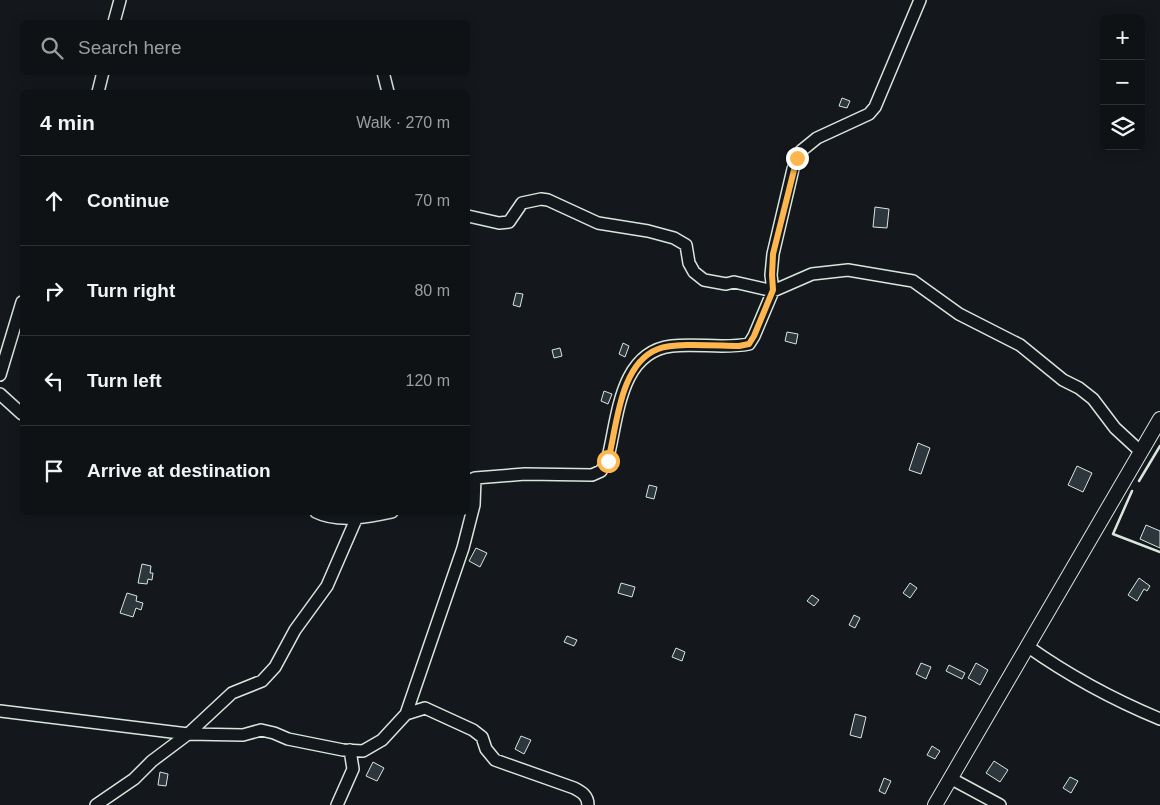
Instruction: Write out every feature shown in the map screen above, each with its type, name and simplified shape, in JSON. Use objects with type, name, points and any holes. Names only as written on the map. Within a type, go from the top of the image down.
[{"type":"main road","points":[[935,805],[1160,419]]},
{"type":"street","points":[[115,20],[120,0]]},
{"type":"street","points":[[0,711],[188,734],[243,734],[261,730],[274,732],[288,739],[363,751],[382,740],[406,714],[463,548],[474,505],[471,480],[525,474],[592,475],[601,471],[608,461],[623,391],[641,360],[658,349],[673,346],[749,344],[773,290],[773,254],[797,158],[807,144],[869,114],[875,107],[920,0]]},
{"type":"street","points":[[98,90],[102,75]]},
{"type":"street","points":[[384,75],[388,90]]},
{"type":"street","points":[[470,216],[499,223],[509,222],[522,203],[541,199],[548,200],[598,223],[628,227],[674,238],[686,245],[689,263],[694,272],[704,280],[726,284],[734,282],[773,290],[812,274],[835,270],[848,270],[913,281],[959,314],[1020,345],[1063,380],[1079,388],[1093,399],[1115,428],[1141,452]]},
{"type":"street","points":[[0,375],[20,309]]},
{"type":"street","points":[[0,394],[20,412]]},
{"type":"street","points":[[328,515],[341,518],[378,515]]},
{"type":"street","points":[[96,805],[134,779],[152,761],[188,734],[232,693],[262,681],[275,667],[295,630],[327,586],[357,517]]},
{"type":"street","points":[[1027,646],[1048,661],[1096,688],[1160,719]]},
{"type":"street","points":[[406,714],[425,708],[473,730],[482,738],[486,749],[496,760],[574,788],[582,792],[588,800],[588,805]]},
{"type":"street","points":[[337,805],[353,769],[350,750]]},
{"type":"street","points":[[950,778],[1000,805]]},
{"type":"building","points":[[842,98],[850,101],[847,108],[839,106]]},
{"type":"building","points":[[875,207],[889,209],[887,228],[873,227]]},
{"type":"building","points":[[516,293],[523,294],[520,307],[513,305]]},
{"type":"building","points":[[787,332],[798,334],[796,344],[785,341]]},
{"type":"building","points":[[623,343],[629,346],[625,357],[619,354]]},
{"type":"building","points":[[560,348],[562,356],[554,358],[552,350]]},
{"type":"building","points":[[604,391],[612,394],[608,404],[601,401]]},
{"type":"building","points":[[918,443],[930,448],[921,474],[909,470]]},
{"type":"building","points":[[1077,466],[1092,473],[1083,492],[1068,485]]},
{"type":"building","points":[[649,485],[657,487],[654,499],[646,497]]},
{"type":"building","points":[[1146,525],[1160,531],[1160,548],[1140,539]]},
{"type":"building","points":[[476,548],[487,553],[480,567],[469,561]]},
{"type":"building","points":[[142,564],[151,566],[150,573],[153,573],[152,580],[148,579],[147,584],[138,583]]},
{"type":"building","points":[[1139,578],[1150,586],[1147,591],[1144,589],[1137,601],[1128,595]]},
{"type":"building","points":[[621,583],[635,587],[632,597],[618,593]]},
{"type":"building","points":[[910,583],[917,588],[910,598],[903,593]]},
{"type":"building","points":[[127,593],[137,596],[136,601],[143,603],[141,610],[136,608],[133,617],[120,613]]},
{"type":"building","points":[[812,595],[819,600],[814,606],[807,601]]},
{"type":"building","points":[[854,615],[860,618],[855,628],[849,625]]},
{"type":"building","points":[[567,636],[577,640],[574,646],[564,642]]},
{"type":"building","points":[[676,648],[685,652],[682,661],[672,657]]},
{"type":"building","points":[[921,663],[931,667],[926,679],[916,674]]},
{"type":"building","points":[[976,663],[988,670],[980,685],[968,678]]},
{"type":"building","points":[[949,665],[965,673],[962,679],[946,671]]},
{"type":"building","points":[[855,714],[866,717],[861,738],[850,735]]},
{"type":"building","points":[[521,736],[531,740],[524,754],[515,749]]},
{"type":"building","points":[[932,746],[940,751],[935,759],[927,755]]},
{"type":"building","points":[[994,761],[1008,770],[1000,782],[986,773]]},
{"type":"building","points":[[373,762],[384,768],[377,781],[366,776]]},
{"type":"building","points":[[160,772],[168,774],[166,786],[158,785]]},
{"type":"building","points":[[1070,777],[1078,781],[1071,793],[1063,788]]},
{"type":"building","points":[[884,778],[891,781],[885,794],[879,791]]},
{"type":"wall","points":[[1139,481],[1160,446]]},
{"type":"wall","points":[[1132,491],[1113,534],[1160,552]]},
{"type":"route","points":[[608,461],[614,437],[615,421],[623,391],[641,360],[658,349],[673,346],[739,346],[749,344],[754,336],[773,290],[773,254],[797,158]]}]
